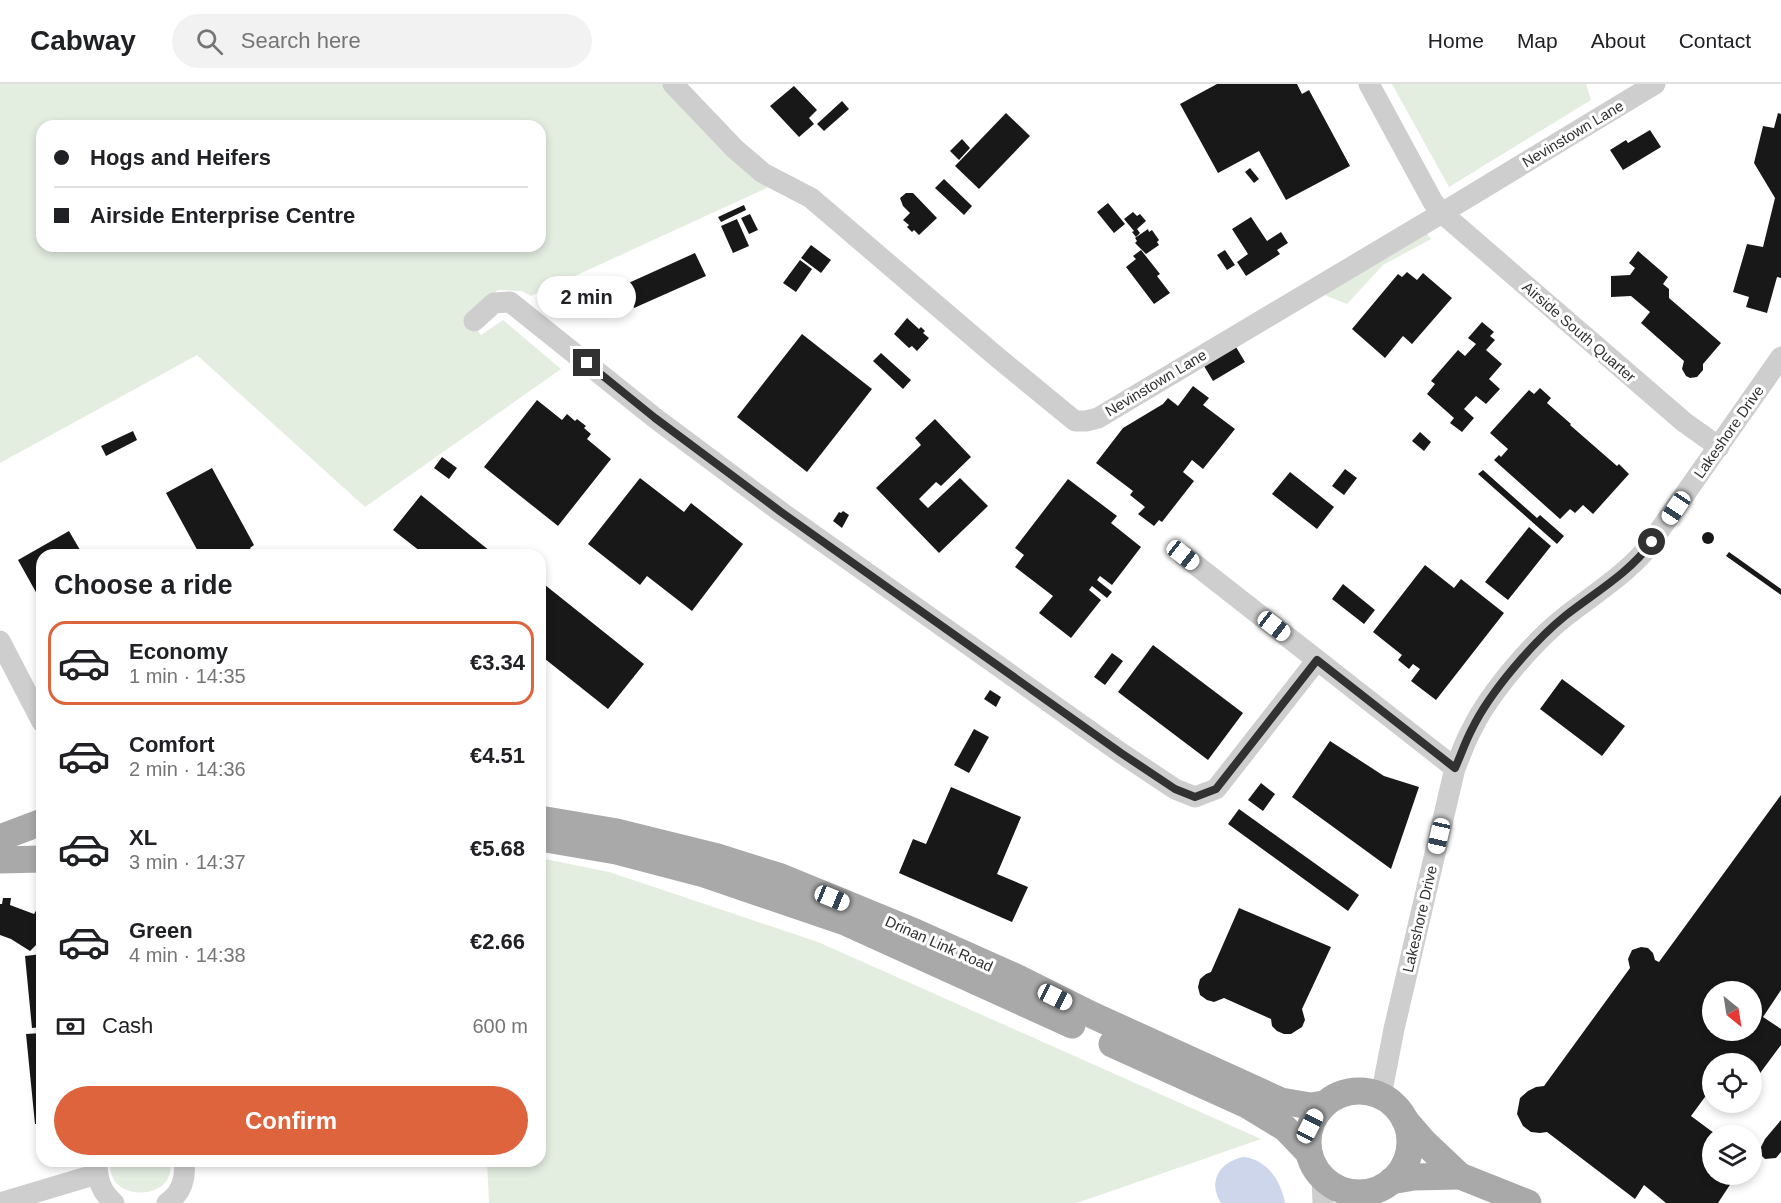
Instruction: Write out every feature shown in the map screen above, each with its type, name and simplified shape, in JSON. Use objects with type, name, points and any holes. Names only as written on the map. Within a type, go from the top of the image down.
[{"type":"main road","name":"Drinan Link Road","points":[[546,820],[617,832],[714,856],[781,877],[977,960],[1281,1101],[1310,1106],[1324,1104]]},
{"type":"main road","points":[[0,838],[36,824]]},
{"type":"main road","name":"Drinan Link Road","points":[[546,839],[616,851],[704,874],[845,922],[1247,1105],[1285,1128],[1309,1153]]},
{"type":"main road","points":[[0,860],[36,859]]},
{"type":"main road","points":[[1460,1176],[1414,1177],[1379,1191],[1362,1193],[1346,1191],[1333,1186],[1322,1190],[1309,1153],[1307,1139],[1310,1126],[1324,1104],[1337,1096],[1351,1091],[1366,1091],[1381,1096],[1395,1106],[1424,1142],[1460,1176],[1528,1203]]},
{"type":"main road","points":[[1379,1191],[1402,1169],[1408,1154],[1410,1137],[1405,1120]]},
{"type":"street","name":"Nevinstown Lane","points":[[673,84],[735,149],[763,173],[811,198],[1075,421],[1086,422],[1098,418],[1656,84]]},
{"type":"street","name":"Airside South Quarter","points":[[1369,84],[1433,202],[1442,213],[1684,422],[1719,447]]},
{"type":"street","points":[[474,321],[494,303],[510,302],[655,418],[781,512],[1175,789],[1195,797],[1216,789],[1317,660]]},
{"type":"street","name":"Lakeshore Drive","points":[[1381,1096],[1394,1029],[1455,768],[1472,728],[1483,710],[1532,647],[1565,617],[1634,564],[1660,532],[1781,357]]},
{"type":"street","points":[[1183,555],[1455,768]]},
{"type":"street","points":[[0,641],[36,710]]},
{"type":"street","points":[[167,1203],[181,1188],[184,1167]]},
{"type":"street","points":[[0,1203],[97,1168],[101,1187],[114,1203]]},
{"type":"shaded area","points":[[0,84],[673,84],[769,176],[767,188],[531,296],[522,291],[498,290],[464,317],[481,335],[503,320],[561,369],[365,507],[197,355],[0,463]]},
{"type":"shaded area","points":[[1392,84],[1586,84],[1591,100],[1449,187]]},
{"type":"shaded area","points":[[1424,230],[1431,239],[1383,265],[1347,304],[1320,293]]},
{"type":"shaded area","points":[[546,859],[609,872],[818,942],[1261,1139],[1077,1203],[489,1203],[487,1167],[546,1167]]},
{"type":"shaded area","points":[[111,1167],[170,1167],[169,1175],[163,1185],[153,1191],[128,1191],[118,1185],[112,1175]]},
{"type":"water","points":[[1243,1157],[1259,1162],[1272,1172],[1285,1203],[1221,1203],[1215,1187],[1218,1174],[1228,1163]]},
{"type":"building","points":[[1217,84],[1297,84],[1302,94],[1309,90],[1350,166],[1286,200],[1259,151],[1218,173],[1180,104]]},
{"type":"building","points":[[794,86],[817,110],[809,118],[814,124],[799,137],[770,106]]},
{"type":"building","points":[[842,101],[849,109],[824,131],[817,124]]},
{"type":"building","points":[[1006,113],[1030,136],[979,189],[955,166]]},
{"type":"building","points":[[1778,113],[1781,114],[1781,278],[1777,277],[1767,313],[1746,307],[1749,297],[1733,292],[1747,244],[1763,247],[1775,198],[1754,163],[1763,126],[1774,128]]},
{"type":"building","points":[[1650,130],[1661,147],[1623,170],[1610,150]]},
{"type":"building","points":[[962,139],[970,148],[959,160],[950,151]]},
{"type":"building","points":[[1250,168],[1259,179],[1254,183],[1245,172]]},
{"type":"building","points":[[944,179],[972,206],[964,215],[935,188]]},
{"type":"building","points":[[906,193],[913,193],[937,218],[919,235],[914,230],[912,232],[903,220],[910,213],[903,206],[900,198]]},
{"type":"building","points":[[1108,203],[1125,224],[1114,233],[1097,212]]},
{"type":"building","points":[[744,205],[746,210],[721,222],[718,217]]},
{"type":"building","points":[[1133,212],[1137,216],[1140,214],[1146,221],[1137,229],[1140,233],[1136,237],[1124,219]]},
{"type":"building","points":[[750,214],[758,230],[749,234],[741,218]]},
{"type":"building","points":[[1251,217],[1267,241],[1281,232],[1288,243],[1277,250],[1280,254],[1246,276],[1237,262],[1248,254],[1232,229]]},
{"type":"building","points":[[737,219],[749,246],[733,253],[721,226]]},
{"type":"building","points":[[1148,229],[1149,232],[1152,230],[1159,240],[1157,242],[1159,245],[1146,254],[1135,243],[1137,241],[1135,238]]},
{"type":"building","points":[[811,245],[831,260],[821,273],[801,258]]},
{"type":"building","points":[[1141,250],[1160,274],[1157,276],[1170,293],[1154,304],[1126,267],[1136,259],[1133,256]]},
{"type":"building","points":[[1225,250],[1235,265],[1227,270],[1217,255]]},
{"type":"building","points":[[1638,251],[1668,277],[1663,284],[1669,289],[1669,298],[1721,343],[1703,364],[1703,370],[1697,377],[1686,376],[1682,369],[1684,361],[1641,323],[1650,312],[1631,296],[1611,297],[1611,276],[1630,275],[1635,268],[1629,263]]},
{"type":"building","points":[[695,253],[706,276],[634,308],[624,285]]},
{"type":"building","points":[[800,260],[812,269],[796,292],[783,283]]},
{"type":"building","points":[[1407,272],[1417,280],[1423,273],[1452,298],[1412,344],[1403,336],[1385,358],[1352,329],[1398,274],[1402,277]]},
{"type":"building","points":[[907,318],[919,329],[921,327],[925,331],[923,333],[929,338],[917,351],[912,346],[909,348],[894,334]]},
{"type":"building","points":[[1482,322],[1494,332],[1490,336],[1495,340],[1486,350],[1502,364],[1489,379],[1500,389],[1486,404],[1476,396],[1464,409],[1474,418],[1462,432],[1450,423],[1454,418],[1427,394],[1435,384],[1431,381],[1458,350],[1465,356],[1476,344],[1468,338]]},
{"type":"building","points":[[802,334],[872,389],[807,472],[737,417]]},
{"type":"building","points":[[1236,347],[1245,362],[1213,381],[1204,366]]},
{"type":"building","points":[[881,353],[911,380],[903,389],[873,361]]},
{"type":"building","points":[[1193,386],[1209,398],[1203,405],[1235,429],[1203,469],[1192,460],[1183,472],[1194,481],[1162,522],[1159,520],[1154,526],[1138,514],[1145,507],[1130,495],[1133,491],[1096,463],[1123,428],[1163,404],[1168,398],[1178,406]]},
{"type":"building","points":[[1540,388],[1551,398],[1547,403],[1617,466],[1619,464],[1629,474],[1593,514],[1583,505],[1575,513],[1570,509],[1560,519],[1494,460],[1499,455],[1501,457],[1508,449],[1490,433],[1529,390],[1534,394]]},
{"type":"building","points":[[537,400],[562,420],[567,414],[586,426],[584,428],[591,434],[587,439],[611,459],[558,526],[484,467]]},
{"type":"building","points":[[935,419],[971,457],[941,486],[936,482],[919,499],[928,508],[960,478],[988,506],[939,553],[876,488],[921,445],[915,438]]},
{"type":"building","points":[[133,431],[137,440],[106,456],[101,446]]},
{"type":"building","points":[[1420,432],[1431,442],[1424,451],[1412,441]]},
{"type":"building","points":[[442,457],[457,468],[449,479],[434,468]]},
{"type":"building","points":[[212,468],[254,545],[251,549],[197,549],[166,493]]},
{"type":"building","points":[[1345,469],[1357,478],[1344,495],[1332,486]]},
{"type":"building","points":[[1483,470],[1537,518],[1540,515],[1564,536],[1557,544],[1478,474]]},
{"type":"building","points":[[1290,472],[1334,507],[1317,529],[1272,494]]},
{"type":"building","points":[[640,478],[684,512],[691,503],[743,544],[692,611],[647,576],[640,585],[588,544]]},
{"type":"building","points":[[1068,479],[1117,516],[1111,523],[1141,547],[1112,585],[1100,576],[1097,580],[1112,592],[1107,598],[1092,586],[1089,590],[1101,600],[1071,638],[1039,613],[1053,596],[1015,567],[1024,555],[1015,548]]},
{"type":"building","points":[[421,495],[488,549],[417,549],[393,530]]},
{"type":"building","points":[[843,511],[849,515],[842,528],[833,521],[839,512]]},
{"type":"building","points":[[1529,527],[1551,546],[1508,600],[1485,582]]},
{"type":"building","points":[[69,531],[80,549],[37,549]]},
{"type":"building","points":[[1710,532],[1714,538],[1710,544],[1706,544],[1702,536]]},
{"type":"building","points":[[36,550],[36,592],[18,560]]},
{"type":"building","points":[[1729,552],[1781,589],[1781,595],[1726,556]]},
{"type":"building","points":[[1425,565],[1454,588],[1461,579],[1504,613],[1436,700],[1411,681],[1420,669],[1413,664],[1409,669],[1398,660],[1402,655],[1373,632]]},
{"type":"building","points":[[1343,584],[1375,610],[1364,624],[1332,599]]},
{"type":"building","points":[[546,586],[644,664],[608,709],[546,660]]},
{"type":"building","points":[[1153,645],[1243,713],[1208,760],[1118,692]]},
{"type":"building","points":[[1112,653],[1123,661],[1105,685],[1094,677]]},
{"type":"building","points":[[1562,679],[1625,726],[1602,756],[1540,709]]},
{"type":"building","points":[[990,690],[1001,697],[996,707],[984,699]]},
{"type":"building","points":[[974,729],[989,737],[969,773],[954,765]]},
{"type":"building","points":[[1330,741],[1384,776],[1419,787],[1391,869],[1292,797]]},
{"type":"building","points":[[1261,783],[1275,794],[1263,811],[1248,800]]},
{"type":"building","points":[[951,787],[1021,817],[997,874],[1028,887],[1012,922],[899,873],[913,839],[926,844]]},
{"type":"building","points":[[1781,795],[1781,990],[1763,1017],[1781,1029],[1781,1045],[1762,1071],[1762,1053],[1702,1053],[1702,1101],[1691,1116],[1703,1125],[1702,1185],[1730,1185],[1718,1203],[1666,1203],[1644,1185],[1635,1199],[1547,1132],[1531,1132],[1523,1126],[1517,1114],[1520,1098],[1536,1087],[1544,1086],[1630,968],[1628,959],[1632,950],[1641,947],[1648,948],[1655,960],[1659,962]]},
{"type":"building","points":[[1239,809],[1359,895],[1348,911],[1228,824]]},
{"type":"building","points":[[3,898],[11,898],[10,905],[34,914],[36,911],[36,945],[30,951],[0,935],[0,904]]},
{"type":"building","points":[[1239,908],[1331,947],[1302,1009],[1305,1020],[1302,1027],[1291,1034],[1277,1031],[1272,1026],[1271,1019],[1224,998],[1214,1002],[1200,995],[1198,987],[1200,979],[1211,972]]},
{"type":"building","points":[[36,955],[36,1028],[32,1028],[25,956]]},
{"type":"building","points":[[36,1033],[36,1124],[35,1124],[26,1034]]},
{"type":"building","points":[[1781,1120],[1781,1152],[1776,1158],[1765,1159],[1762,1156],[1762,1145]]},
{"type":"route","points":[[587,363],[655,418],[781,512],[1121,753],[1175,789],[1195,797],[1216,789],[1317,660],[1455,768],[1472,728],[1489,701],[1532,647],[1565,617],[1625,572],[1652,542]]}]
